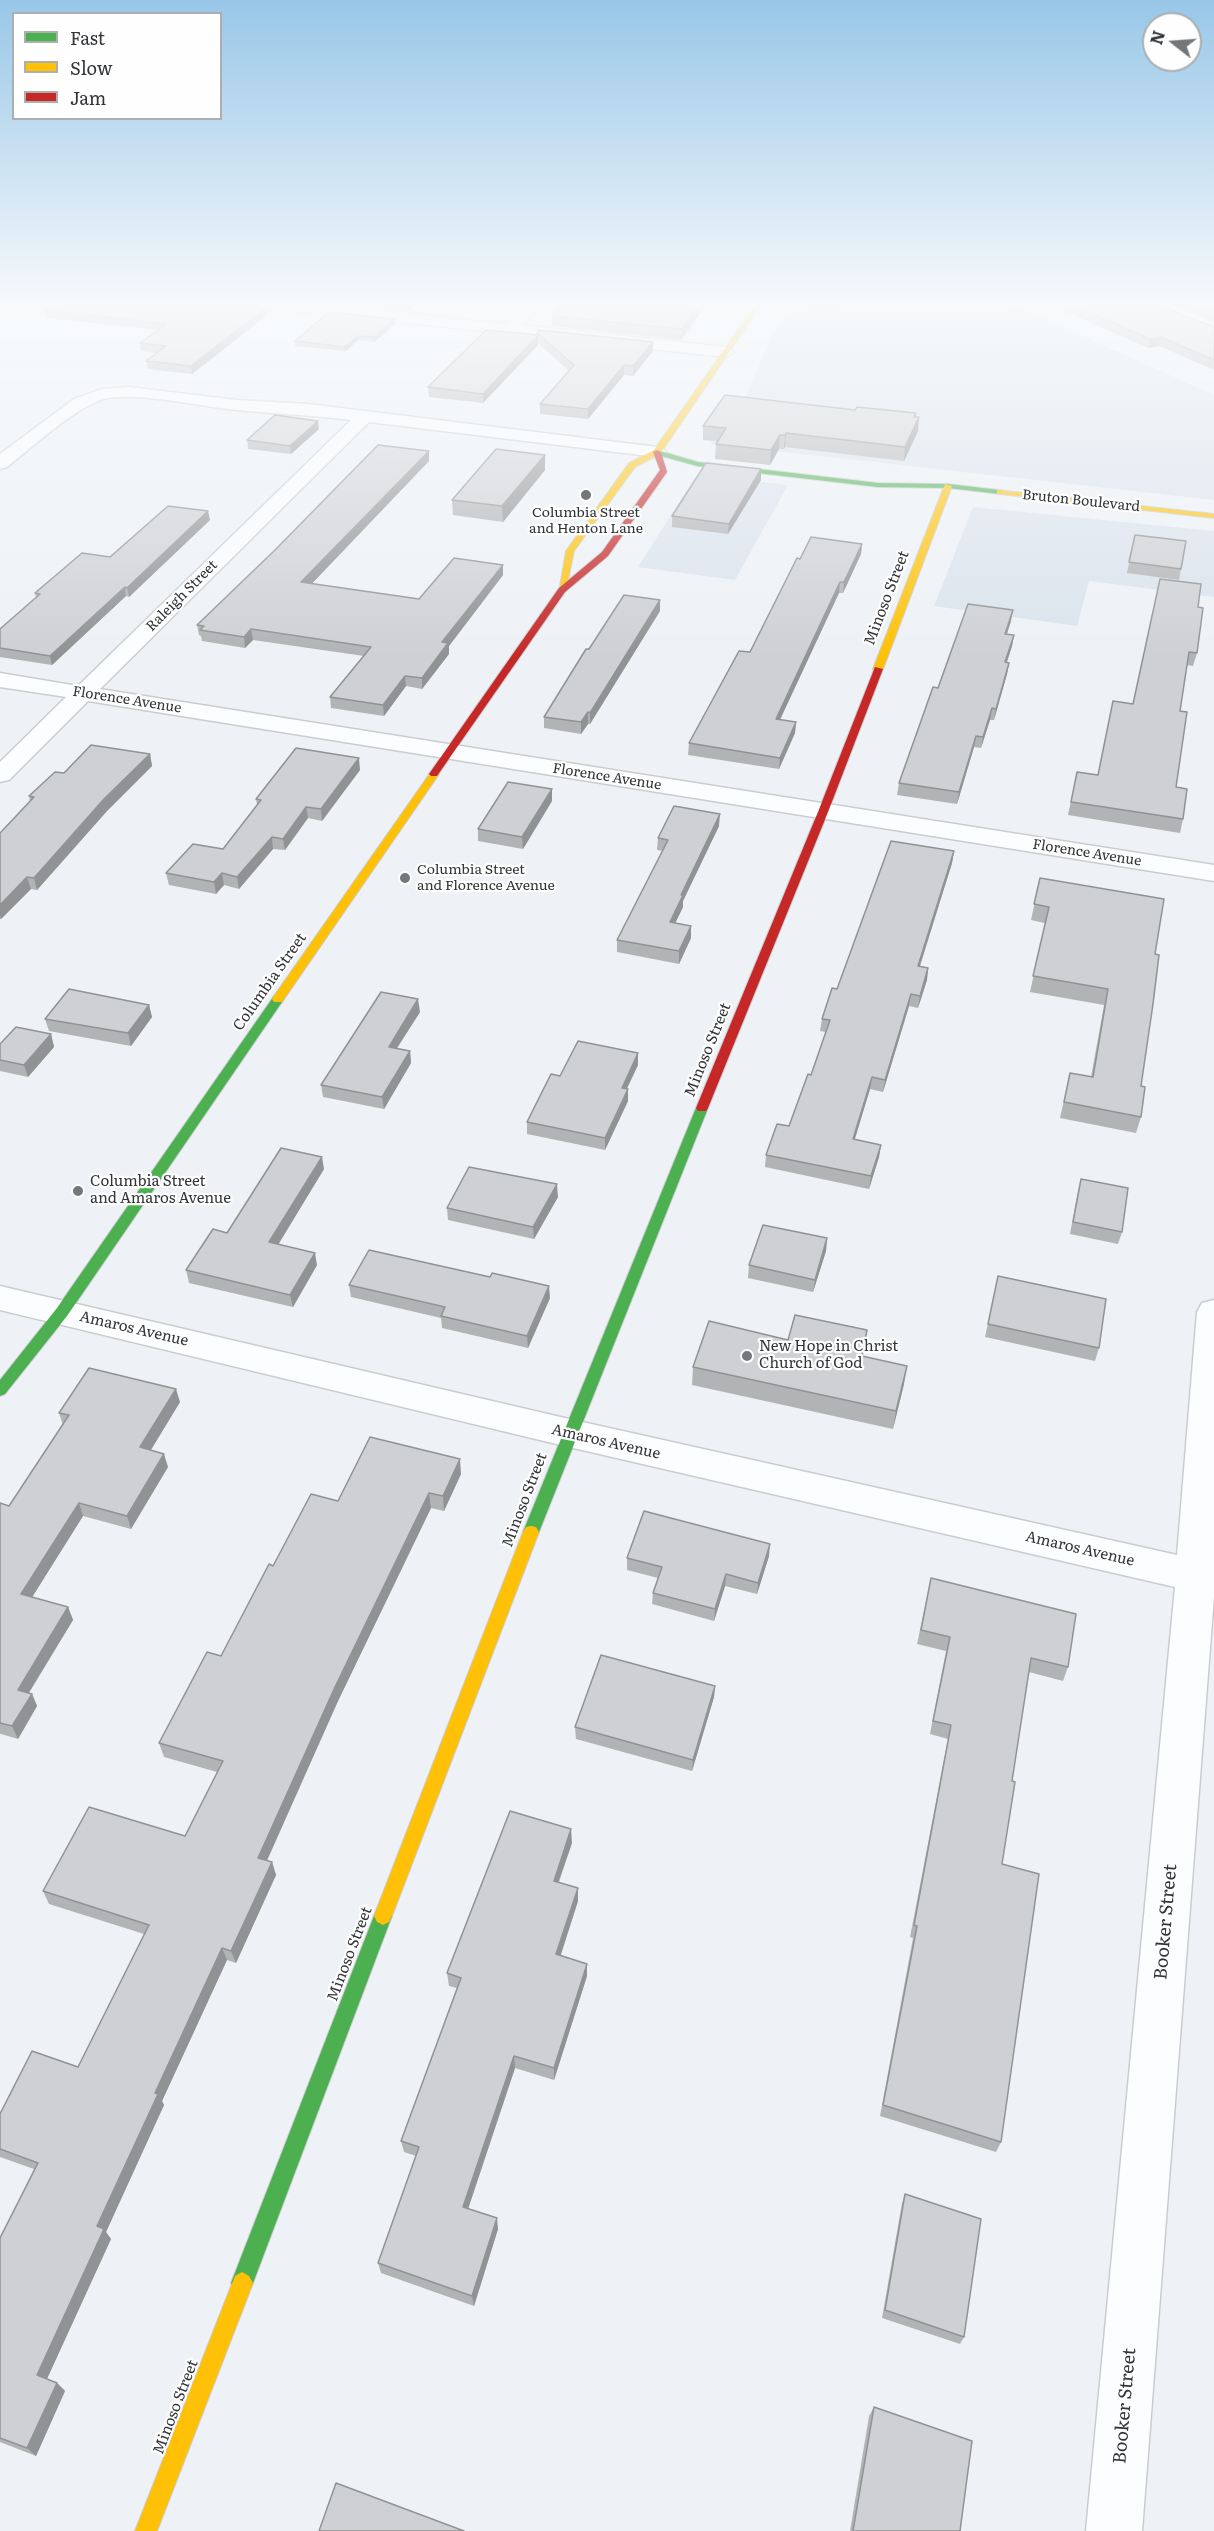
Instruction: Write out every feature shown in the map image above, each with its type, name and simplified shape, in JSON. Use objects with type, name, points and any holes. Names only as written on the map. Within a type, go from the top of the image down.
[{"type":"street","points":[[0,463],[59,419]]},
{"type":"street","name":"Raleigh Street","points":[[0,776],[362,419]]},
{"type":"street","points":[[382,419],[657,452]]},
{"type":"street","name":"Columbia Street","points":[[562,590],[570,551],[632,465],[657,452],[680,419]]},
{"type":"street","name":"Columbia Street","points":[[0,1390],[62,1312],[562,590],[605,554],[664,470],[657,452]]},
{"type":"street","name":"Bruton Boulevard","points":[[657,452],[697,464],[721,467],[878,485],[948,486],[1214,516]]},
{"type":"street","name":"Minoso Street","points":[[146,2531],[569,1433],[823,812],[948,486]]},
{"type":"street","name":"Florence Avenue","points":[[0,680],[1214,873]]},
{"type":"street","name":"Amaros Avenue","points":[[0,1298],[569,1433],[1205,1578]]},
{"type":"street","name":"Booker Street","points":[[1114,2531],[1205,1578],[1214,1312]]},
{"type":"shaded area","points":[[725,419],[1214,419],[1214,500],[712,444],[706,439]]},
{"type":"shaded area","points":[[697,474],[788,485],[735,580],[638,567]]},
{"type":"shaded area","points":[[973,507],[1214,531],[1214,597],[1089,581],[1077,626],[934,606]]},
{"type":"building","points":[[270,419],[318,421],[290,446],[247,440]]},
{"type":"building","points":[[708,419],[918,419],[905,447],[786,433],[780,435],[771,450],[716,444],[726,428],[703,426]]},
{"type":"building","points":[[378,445],[429,451],[301,582],[419,599],[454,558],[503,565],[442,642],[448,643],[422,678],[405,676],[383,705],[330,697],[371,647],[251,629],[244,637],[200,630],[204,626],[197,625],[275,550]]},
{"type":"building","points":[[496,449],[545,455],[502,506],[452,500]]},
{"type":"building","points":[[706,463],[761,469],[729,524],[672,516]]},
{"type":"building","points":[[168,506],[208,511],[127,588],[125,587],[50,656],[0,648],[0,629],[40,594],[35,593],[82,553],[110,557]]},
{"type":"building","points":[[1135,535],[1186,541],[1181,569],[1129,562]]},
{"type":"building","points":[[811,537],[862,544],[844,582],[840,582],[776,719],[796,722],[780,758],[689,743],[739,651],[750,652],[797,558],[800,559]]},
{"type":"building","points":[[1160,579],[1201,584],[1198,607],[1203,608],[1197,653],[1189,652],[1180,711],[1187,712],[1176,787],[1187,789],[1183,819],[1071,802],[1077,772],[1098,775],[1113,701],[1133,704]]},
{"type":"building","points":[[624,595],[660,600],[590,713],[588,712],[581,722],[544,717],[586,649],[589,649]]},
{"type":"building","points":[[968,604],[1013,610],[1005,634],[1014,635],[1005,662],[1009,663],[996,709],[992,708],[983,737],[976,736],[959,792],[899,783],[933,687],[938,688]]},
{"type":"building","points":[[91,745],[150,754],[104,799],[34,878],[27,877],[0,905],[0,833],[34,797],[29,796],[55,772],[64,773]]},
{"type":"building","points":[[296,748],[359,758],[321,809],[306,807],[283,839],[272,837],[237,877],[222,873],[214,882],[166,873],[193,844],[223,849],[261,800],[256,799]]},
{"type":"building","points":[[508,782],[552,789],[522,837],[478,829]]},
{"type":"building","points":[[674,806],[720,814],[670,922],[691,926],[679,951],[617,940],[668,840],[658,838]]},
{"type":"building","points":[[891,841],[954,851],[918,966],[928,968],[920,996],[911,994],[885,1080],[872,1077],[853,1139],[881,1145],[871,1176],[766,1155],[777,1124],[789,1126],[808,1074],[811,1075],[830,1020],[822,1019],[832,988],[837,989]]},
{"type":"building","points":[[1040,878],[1164,899],[1155,954],[1159,955],[1141,1086],[1145,1087],[1141,1117],[1064,1102],[1070,1073],[1093,1077],[1108,989],[1033,976],[1049,907],[1034,904]]},
{"type":"building","points":[[69,989],[149,1005],[128,1033],[45,1019]]},
{"type":"building","points":[[381,992],[418,999],[389,1047],[410,1051],[382,1097],[321,1085]]},
{"type":"building","points":[[16,1027],[51,1034],[24,1065],[0,1060],[0,1044]]},
{"type":"building","points":[[578,1041],[638,1053],[622,1088],[628,1089],[605,1138],[527,1122],[551,1074],[560,1076]]},
{"type":"building","points":[[281,1148],[322,1157],[269,1242],[315,1253],[290,1295],[186,1270],[213,1229],[227,1233]]},
{"type":"building","points":[[469,1167],[557,1184],[533,1227],[447,1208]]},
{"type":"building","points":[[1081,1179],[1128,1188],[1122,1232],[1073,1222]]},
{"type":"building","points":[[763,1225],[827,1238],[815,1280],[749,1265]]},
{"type":"building","points":[[369,1250],[490,1277],[492,1273],[549,1286],[527,1336],[441,1316],[445,1307],[349,1285]]},
{"type":"building","points":[[998,1276],[1106,1299],[1099,1348],[988,1324]]},
{"type":"building","points":[[795,1315],[867,1330],[862,1356],[907,1366],[896,1411],[693,1367],[709,1321],[788,1340]]},
{"type":"building","points":[[89,1368],[176,1389],[140,1447],[164,1454],[127,1516],[79,1503],[21,1594],[68,1607],[18,1690],[32,1694],[12,1726],[0,1723],[0,1503],[9,1506],[69,1415],[59,1413]]},
{"type":"building","points":[[370,1437],[460,1459],[443,1496],[429,1493],[335,1687],[258,1858],[272,1862],[231,1951],[222,1948],[155,2093],[158,2094],[97,2226],[104,2229],[37,2375],[57,2383],[27,2448],[0,2438],[0,2238],[38,2163],[0,2149],[0,2114],[32,2051],[78,2067],[149,1925],[43,1891],[89,1807],[185,1836],[223,1761],[159,1743],[207,1652],[221,1656],[269,1564],[273,1566],[311,1494],[338,1501]]},
{"type":"building","points":[[644,1511],[770,1544],[758,1583],[726,1574],[715,1609],[653,1593],[662,1567],[627,1558]]},
{"type":"building","points":[[931,1578],[1076,1614],[1068,1667],[1031,1658],[1012,1781],[1015,1782],[1002,1864],[1039,1874],[1001,2142],[883,2105],[917,1926],[914,1925],[951,1725],[933,1721],[950,1637],[921,1630]]},
{"type":"building","points":[[601,1655],[715,1686],[693,1760],[575,1727]]},
{"type":"building","points":[[510,1811],[571,1829],[554,1881],[578,1888],[556,1954],[587,1964],[554,2068],[514,2056],[463,2207],[497,2218],[472,2296],[378,2263],[419,2147],[401,2141],[461,1978],[447,1973]]},
{"type":"building","points":[[905,2194],[981,2219],[964,2337],[885,2310]]},
{"type":"building","points":[[874,2407],[972,2441],[960,2531],[853,2531]]},
{"type":"building","points":[[336,2483],[464,2531],[319,2531]]},
{"type":"traffic: fast","points":[[657,452],[697,464],[878,485],[948,486],[1000,492]]},
{"type":"traffic: fast","points":[[0,1390],[62,1312],[278,999]]},
{"type":"traffic: fast","points":[[531,1532],[702,1108]]},
{"type":"traffic: fast","points":[[242,2283],[383,1916]]},
{"type":"traffic: slow","points":[[562,590],[570,551],[632,465],[657,452],[680,419]]},
{"type":"traffic: slow","points":[[878,669],[948,486]]},
{"type":"traffic: slow","points":[[1000,492],[1214,516]]},
{"type":"traffic: slow","points":[[278,999],[434,774]]},
{"type":"traffic: slow","points":[[383,1916],[531,1532]]},
{"type":"traffic: slow","points":[[146,2531],[242,2283]]},
{"type":"traffic: jam","points":[[434,774],[562,590],[605,554],[664,470],[657,452]]},
{"type":"traffic: jam","points":[[702,1108],[823,812],[878,669]]},
{"type":"place","name":"Columbia Street and Henton Lane","points":[[586,495]]},
{"type":"place","name":"Columbia Street and Florence Avenue","points":[[405,878]]},
{"type":"place","name":"Columbia Street and Amaros Avenue","points":[[78,1191]]},
{"type":"place","name":"New Hope in Christ Church of God","points":[[747,1356]]}]
